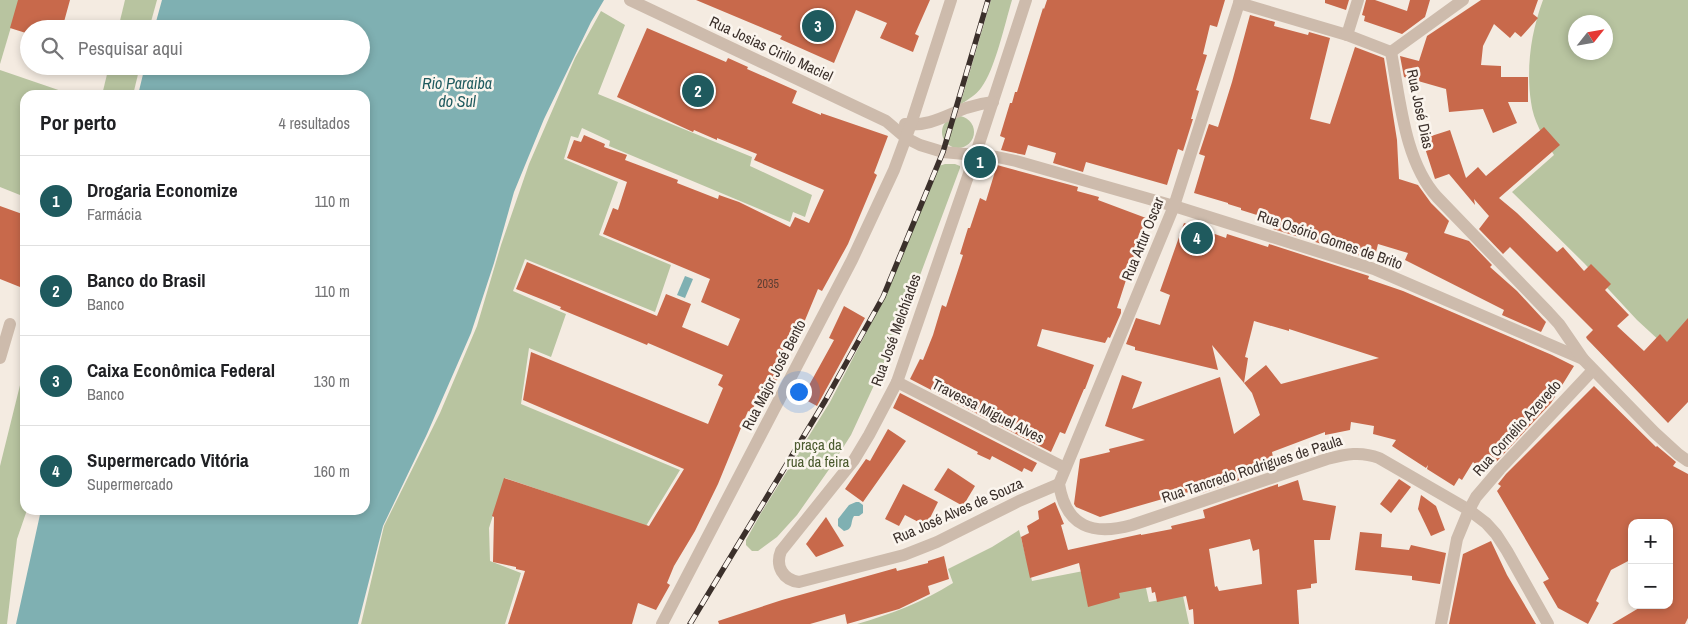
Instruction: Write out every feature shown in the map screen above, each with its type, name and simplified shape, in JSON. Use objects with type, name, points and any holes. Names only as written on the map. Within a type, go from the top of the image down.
[{"type":"street","name":"Rua Josias Cirilo Maciel","points":[[630,0],[886,121],[906,138],[920,145],[942,152],[975,156]]},
{"type":"street","name":"Rua Major José Bento","points":[[662,624],[852,260],[894,170],[951,0]]},
{"type":"street","name":"Rua José Melchíades","points":[[812,579],[799,582],[786,578],[779,567],[779,554],[854,460],[897,382],[994,102],[1026,0]]},
{"type":"street","points":[[1347,35],[1358,0]]},
{"type":"street","points":[[1240,2],[1347,35],[1391,52],[1463,0]]},
{"type":"street","name":"Rua Artur Oscar","points":[[1059,484],[1174,206],[1240,2]]},
{"type":"street","name":"Rua José Dias","points":[[1391,52],[1408,141],[1416,165],[1425,181],[1437,197],[1559,324],[1583,360]]},
{"type":"street","name":"Rua Josias Cirilo Maciel","points":[[886,121],[925,124],[967,108],[994,102]]},
{"type":"street","name":"Rua Osório Gomes de Brito","points":[[975,156],[996,157],[1016,161],[1174,206],[1374,269],[1583,360],[1654,432],[1688,461]]},
{"type":"street","points":[[0,358],[10,324]]},
{"type":"street","name":"Rua Cornélio Azevedo","points":[[1441,624],[1457,539],[1476,497],[1593,370]]},
{"type":"street","name":"Travessa Miguel Alves","points":[[897,382],[1065,468]]},
{"type":"street","name":"Rua Tancredo Rodrigues de Paula","points":[[1059,484],[1066,509],[1077,520],[1094,529],[1112,530],[1132,525],[1327,459],[1347,454],[1366,453],[1379,458],[1469,510],[1486,522],[1496,534],[1548,624]]},
{"type":"street","name":"Rua José Alves de Souza","points":[[812,579],[904,555],[936,542],[1059,484]]},
{"type":"green space","points":[[0,0],[19,0],[0,64]]},
{"type":"green space","points":[[125,0],[157,0],[151,20],[120,20]]},
{"type":"green space","points":[[991,0],[1012,0],[991,70],[977,93],[960,105]]},
{"type":"green space","points":[[1543,0],[1688,0],[1688,367],[1637,320],[1584,263],[1512,192],[1554,155],[1543,136],[1532,109],[1529,63],[1535,25]]},
{"type":"green space","points":[[601,11],[625,25],[598,94],[752,157],[750,166],[812,195],[805,217],[793,212],[790,222],[609,146],[610,141],[582,128],[578,138],[571,136],[564,159],[618,182],[599,235],[671,265],[655,312],[525,259],[513,291],[566,314],[551,357],[529,348],[521,404],[680,470],[646,526],[505,478],[489,528],[490,561],[521,573],[505,624],[361,624],[384,526],[440,413],[477,326],[501,245],[529,164],[575,58]]},
{"type":"green space","points":[[0,70],[58,90],[20,90],[20,195],[0,187]]},
{"type":"green space","points":[[107,75],[138,75],[134,90],[103,90]]},
{"type":"green space","points":[[958,116],[964,117],[969,121],[973,126],[973,138],[969,143],[964,147],[958,148],[952,147],[947,143],[943,138],[942,132],[943,126],[947,121],[952,117]]},
{"type":"green space","name":"praça da rua da feira","points":[[955,164],[960,166],[960,168],[900,329],[851,435],[797,515],[777,537],[758,551],[752,551],[746,545],[746,540],[830,402],[887,293],[939,166]]},
{"type":"green space","points":[[20,385],[20,515],[25,515],[17,539],[7,624],[0,624],[0,466]]},
{"type":"green space","points":[[1019,530],[1032,581],[1140,560],[1149,602],[1183,596],[1189,624],[857,624],[906,607],[942,590],[953,583],[948,569],[992,547]]},
{"type":"water","name":"Rio Paraiba do Sul","points":[[162,0],[604,0],[591,22],[544,119],[514,192],[494,263],[471,333],[427,434],[383,526],[358,624],[16,624],[40,515],[370,515],[370,90],[139,90],[143,75],[370,75],[370,20],[156,20]]},
{"type":"water","points":[[685,276],[693,279],[685,298],[677,295]]},
{"type":"water","points":[[856,502],[863,505],[863,513],[859,516],[854,516],[851,527],[844,531],[838,526],[838,519],[849,505]]},
{"type":"building","points":[[18,0],[70,0],[64,20],[20,20],[20,31],[10,28]]},
{"type":"building","points":[[696,0],[930,0],[915,34],[919,36],[913,52],[880,38],[887,23],[856,10],[834,63],[780,39],[782,36]]},
{"type":"building","points":[[1047,0],[1225,0],[1217,27],[1210,25],[1203,54],[1207,55],[1196,90],[1199,91],[1191,119],[1193,119],[1183,151],[1178,149],[1167,185],[1086,162],[1083,172],[1053,163],[1056,153],[1028,145],[1025,155],[1001,150],[1005,138],[1000,136],[1010,103],[1012,103],[1015,92],[1017,92]]},
{"type":"building","points":[[1325,0],[1349,0],[1346,10],[1325,3]]},
{"type":"building","points":[[1366,0],[1375,0],[1407,11],[1410,0],[1430,0],[1425,17],[1402,34],[1364,21],[1365,16],[1362,15]]},
{"type":"building","points":[[1481,0],[1538,0],[1533,14],[1538,18],[1521,37],[1515,32],[1510,38],[1494,24],[1483,46],[1481,65],[1501,66],[1501,77],[1528,77],[1528,102],[1508,102],[1517,123],[1493,133],[1483,109],[1449,112],[1446,89],[1404,77],[1400,56],[1419,61],[1427,36]]},
{"type":"building","points":[[1250,15],[1275,22],[1274,26],[1308,35],[1309,32],[1330,38],[1310,119],[1330,124],[1355,47],[1384,58],[1397,140],[1399,179],[1418,185],[1431,203],[1449,221],[1444,233],[1469,241],[1492,265],[1490,267],[1517,291],[1546,322],[1541,332],[1502,315],[1504,310],[1405,260],[1408,253],[1378,244],[1374,260],[1273,229],[1276,221],[1241,210],[1241,208],[1228,203],[1194,193],[1205,156],[1199,154],[1209,124],[1218,127]]},
{"type":"building","points":[[647,28],[726,62],[728,58],[748,67],[747,69],[797,91],[792,103],[821,115],[821,113],[888,136],[874,173],[877,175],[848,244],[822,291],[818,289],[798,337],[790,333],[778,361],[784,364],[773,389],[765,385],[751,412],[748,411],[718,484],[695,531],[674,566],[667,583],[670,585],[656,610],[638,603],[632,624],[508,624],[525,571],[493,562],[494,517],[492,516],[504,478],[649,526],[684,469],[523,400],[531,352],[708,424],[723,388],[718,385],[723,375],[648,343],[647,345],[560,309],[561,307],[516,289],[527,262],[657,316],[666,294],[691,304],[682,327],[728,346],[740,319],[701,302],[710,279],[603,234],[613,208],[618,210],[627,182],[567,158],[574,140],[581,142],[584,135],[605,144],[604,147],[627,155],[625,160],[678,180],[677,183],[718,199],[719,195],[739,202],[790,227],[795,217],[809,223],[824,190],[754,160],[757,154],[694,130],[693,132],[617,97]]},
{"type":"building","points":[[1544,127],[1560,145],[1499,198],[1557,252],[1563,247],[1584,271],[1591,264],[1611,284],[1605,290],[1629,315],[1617,326],[1644,351],[1660,334],[1667,342],[1688,318],[1688,402],[1668,423],[1587,339],[1586,337],[1593,330],[1510,247],[1503,254],[1479,229],[1489,216],[1474,199],[1475,205],[1449,174],[1435,179],[1422,139],[1450,130],[1466,178],[1478,167],[1486,176]]},
{"type":"building","points":[[997,165],[1078,187],[1077,191],[1099,197],[1098,200],[1146,218],[1117,308],[1121,309],[1121,313],[1110,338],[1108,337],[1105,343],[1042,329],[1037,346],[1094,365],[1065,434],[1060,432],[1051,452],[910,379],[920,359],[923,360],[942,305],[946,307],[963,255],[960,254],[968,228],[970,228],[980,198],[986,201]]},
{"type":"building","points":[[0,206],[20,213],[20,287],[0,279]]},
{"type":"building","points":[[1184,223],[1226,238],[1227,234],[1268,247],[1269,244],[1369,276],[1368,279],[1403,291],[1574,366],[1551,403],[1486,473],[1473,462],[1462,480],[1459,478],[1454,486],[1427,469],[1428,465],[1426,468],[1392,446],[1396,440],[1373,434],[1374,426],[1351,422],[1350,430],[1325,435],[1325,432],[1272,452],[1275,468],[1199,494],[1198,490],[1180,494],[1100,517],[1076,507],[1074,504],[1080,459],[1110,452],[1109,449],[1145,440],[1105,426],[1122,375],[1142,382],[1132,409],[1220,377],[1234,434],[1260,415],[1252,393],[1212,345],[1218,370],[1135,350],[1135,347],[1126,344],[1136,318],[1160,325],[1170,295],[1160,291]],"holes":[[[1254,321],[1289,331],[1289,329],[1379,358],[1281,384],[1266,365],[1244,383],[1248,358],[1245,357]]]},
{"type":"building","points":[[844,306],[865,318],[817,406],[802,398],[834,340],[829,338]]},
{"type":"building","points":[[1594,386],[1656,447],[1676,462],[1673,466],[1688,474],[1688,618],[1685,624],[1612,624],[1637,609],[1673,609],[1673,519],[1628,519],[1628,561],[1611,570],[1596,601],[1599,603],[1588,624],[1558,608],[1543,582],[1549,579],[1497,491],[1501,486],[1498,484]]},
{"type":"building","points":[[900,393],[1037,463],[1032,472],[1024,468],[1022,472],[992,456],[990,460],[977,454],[978,452],[893,408]]},
{"type":"building","points":[[888,429],[906,441],[863,502],[845,489],[866,459],[870,461]]},
{"type":"building","points":[[948,468],[975,486],[963,506],[934,490]]},
{"type":"building","points":[[1399,479],[1411,487],[1391,513],[1380,504]]},
{"type":"building","points":[[1298,480],[1303,500],[1336,506],[1330,540],[1314,540],[1317,583],[1311,584],[1311,588],[1297,590],[1299,624],[1194,624],[1193,609],[1189,610],[1186,596],[1157,602],[1155,592],[1152,593],[1151,587],[1119,593],[1120,598],[1088,607],[1079,563],[1030,578],[1021,537],[1029,533],[1027,526],[1039,519],[1038,511],[1055,502],[1064,524],[1061,525],[1068,550],[1172,529],[1171,526],[1205,518],[1203,510],[1278,484],[1278,487]],"holes":[[[1250,539],[1253,551],[1259,549],[1262,584],[1219,591],[1217,586],[1215,587],[1209,549]]]},
{"type":"building","points":[[903,484],[938,502],[926,526],[905,515],[899,526],[885,519]]},
{"type":"building","points":[[1421,495],[1436,506],[1445,530],[1431,536],[1418,509]]},
{"type":"building","points":[[826,517],[844,546],[816,557],[806,544]]},
{"type":"building","points":[[1360,532],[1382,534],[1381,547],[1409,550],[1411,545],[1446,553],[1440,584],[1412,580],[1412,576],[1355,570]]},
{"type":"building","points":[[1491,541],[1507,575],[1536,624],[1449,624],[1463,554]]},
{"type":"building","points":[[944,556],[949,579],[928,586],[930,594],[899,609],[847,624],[845,614],[810,624],[719,624],[718,621],[782,600],[896,568],[897,571],[928,563],[928,561]]},
{"type":"railway","points":[[690,624],[825,401],[883,297],[943,152],[988,0]]},
{"type":"place","name":"Caixa Econômica Federal","points":[[818,26]]},
{"type":"place","name":"Banco do Brasil","points":[[698,91]]},
{"type":"place","name":"Drogaria Economize","points":[[980,162]]},
{"type":"place","name":"Supermercado Vitória","points":[[1197,238]]}]
